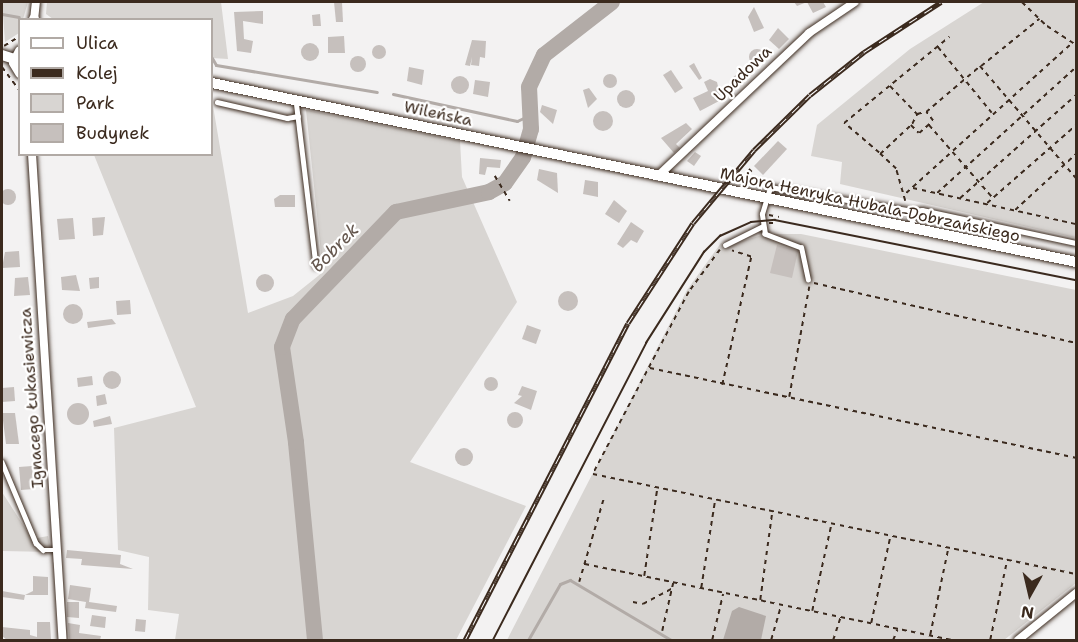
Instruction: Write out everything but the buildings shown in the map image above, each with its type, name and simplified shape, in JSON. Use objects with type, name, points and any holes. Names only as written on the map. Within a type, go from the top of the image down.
[{"type":"street","points":[[34,18],[36,2]]},
{"type":"street","name":"Upadowa","points":[[658,176],[809,33],[855,2]]},
{"type":"street","points":[[2,50],[17,55]]},
{"type":"street","name":"Wileńska","points":[[213,83],[658,176]]},
{"type":"street","name":"Ignacego Łukasiewicza","points":[[32,156],[63,640]]},
{"type":"street","name":"Majora Henryka Hubala-Dobrzańskiego","points":[[658,176],[1077,262]]},
{"type":"street","points":[[1019,640],[1077,593]]},
{"type":"lane","points":[[296,100],[316,266]]},
{"type":"lane","points":[[217,102],[287,118],[298,116]]},
{"type":"lane","points":[[808,280],[801,248],[765,234],[762,214],[770,187],[777,185],[1077,243]]},
{"type":"lane","points":[[911,229],[914,211]]},
{"type":"lane","points":[[724,246],[763,226]]},
{"type":"lane","points":[[2,462],[36,543],[43,550],[56,550]]},
{"type":"path","points":[[1022,2],[1039,19],[1077,45]]},
{"type":"path","points":[[880,154],[911,125],[918,115],[926,112],[1039,19]]},
{"type":"path","points":[[903,209],[906,193],[896,169],[844,123],[949,37]]},
{"type":"path","points":[[2,50],[18,38]]},
{"type":"path","points":[[906,193],[1072,43]]},
{"type":"path","points":[[937,47],[992,114]]},
{"type":"path","points":[[980,66],[1007,100],[1077,178]]},
{"type":"path","points":[[2,67],[18,88]]},
{"type":"path","points":[[937,193],[1077,67]]},
{"type":"path","points":[[890,85],[918,115]]},
{"type":"path","points":[[960,198],[1077,95]]},
{"type":"path","points":[[911,125],[919,133],[933,121],[926,112]]},
{"type":"path","points":[[928,125],[993,198]]},
{"type":"path","points":[[986,204],[1077,125]]},
{"type":"path","points":[[1015,211],[1077,154]]},
{"type":"path","points":[[749,169],[752,172]]},
{"type":"path","points":[[495,176],[510,201]]},
{"type":"path","points":[[912,187],[1077,224]]},
{"type":"path","points":[[762,214],[778,217],[779,210]]},
{"type":"path","points":[[722,385],[751,257],[724,246],[689,292],[593,471],[657,488],[1077,574]]},
{"type":"path","points":[[789,398],[810,297],[808,280],[1077,343]]},
{"type":"path","points":[[649,367],[722,385],[1077,458]]},
{"type":"path","points":[[644,576],[657,488]]},
{"type":"path","points":[[579,582],[604,497]]},
{"type":"path","points":[[701,588],[715,500]]},
{"type":"path","points":[[760,601],[773,512]]},
{"type":"path","points":[[812,612],[832,524]]},
{"type":"path","points":[[871,624],[890,536]]},
{"type":"path","points":[[930,636],[948,548]]},
{"type":"path","points":[[990,640],[1007,560]]},
{"type":"path","points":[[585,564],[953,640]]},
{"type":"path","points":[[662,631],[673,583]]},
{"type":"path","points":[[633,602],[643,604],[672,588]]},
{"type":"path","points":[[712,640],[723,593]]},
{"type":"path","points":[[771,640],[781,606]]},
{"type":"path","points":[[833,640],[840,618]]},
{"type":"path","points":[[893,640],[897,629]]},
{"type":"green space","points":[[2,2],[28,2],[23,18],[18,18],[18,34],[5,42]]},
{"type":"green space","points":[[47,2],[221,2],[228,59],[213,58],[213,18],[52,18],[46,14]]},
{"type":"green space","points":[[984,2],[1076,2],[1076,238],[840,184],[842,162],[811,156],[817,125],[910,49]]},
{"type":"green space","points":[[213,106],[248,313],[293,296],[323,272],[306,110],[460,141],[462,177],[517,302],[410,462],[526,506],[456,640],[175,640],[179,614],[148,610],[149,557],[118,550],[114,428],[196,407],[94,156],[213,156]]},
{"type":"green space","points":[[765,234],[801,234],[1076,290],[1076,583],[1004,640],[507,640],[687,290],[721,243],[727,246]]},
{"type":"green space","points":[[2,492],[32,539],[48,536],[51,552],[2,551]]},
{"type":"shaded area","points":[[739,607],[766,616],[761,640],[723,640],[732,611]]},
{"type":"waterway","name":"Bobrek","points":[[315,640],[296,442],[282,347],[293,319],[396,212],[489,192],[505,183],[523,157],[531,129],[529,87],[544,55],[612,2]]},
{"type":"waterway","points":[[2,14],[19,17]]},
{"type":"waterway","points":[[213,60],[216,65],[377,92]]},
{"type":"waterway","points":[[393,94],[517,121],[530,115]]},
{"type":"waterway","points":[[528,640],[560,584],[570,580],[671,640]]},
{"type":"tram line","points":[[493,640],[646,343],[704,252],[720,236],[751,222],[775,220],[1076,280]]},
{"type":"railway","points":[[465,640],[628,323],[693,223],[754,150],[810,95],[864,52],[941,2]]}]
